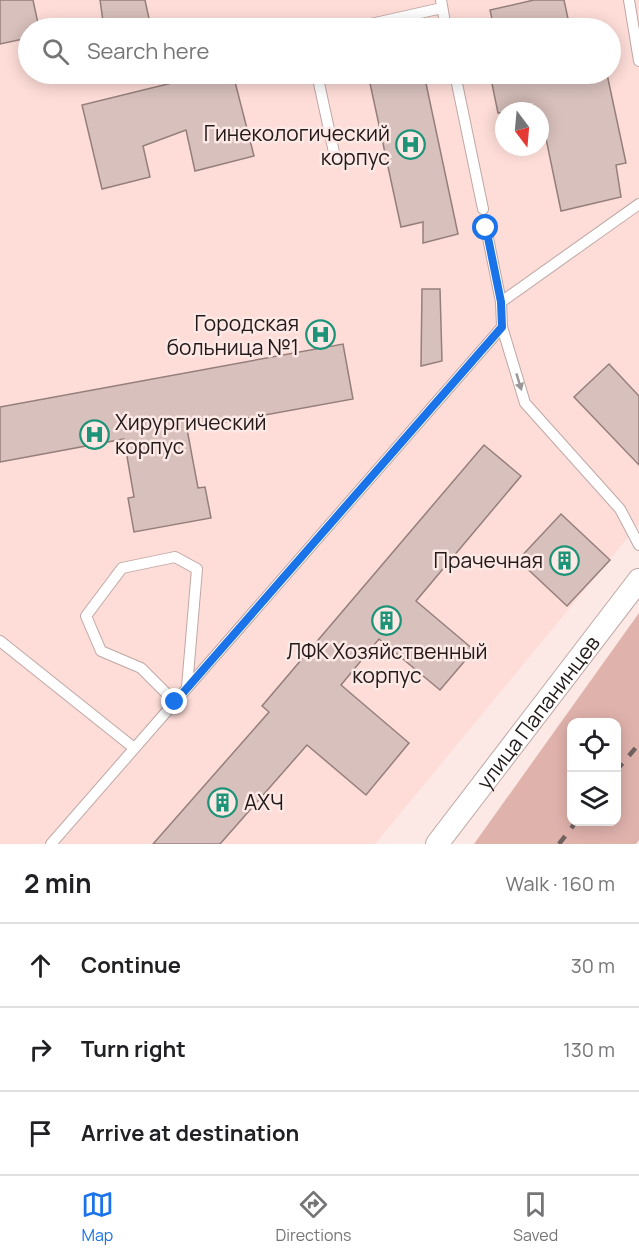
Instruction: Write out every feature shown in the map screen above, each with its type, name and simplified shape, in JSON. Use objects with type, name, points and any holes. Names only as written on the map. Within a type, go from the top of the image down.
[{"type":"street","name":"улица Папанинцев","points":[[437,844],[639,580]]},
{"type":"lane","points":[[628,0],[639,61]]},
{"type":"lane","points":[[390,18],[441,4]]},
{"type":"lane","points":[[318,84],[335,157]]},
{"type":"lane","points":[[457,84],[483,210]]},
{"type":"lane","points":[[501,302],[639,204]]},
{"type":"lane","points":[[486,228],[501,302],[502,327],[525,403],[620,508],[639,545]]},
{"type":"lane","points":[[51,844],[502,327]]},
{"type":"lane","points":[[175,702],[141,668],[101,651],[86,616],[122,568],[175,556],[197,569],[188,687]]},
{"type":"lane","points":[[0,641],[134,748]]},
{"type":"shaded area","name":"Городская больница №1","points":[[0,0],[639,0],[639,524],[375,844],[0,844]]},
{"type":"shaded area","points":[[639,613],[639,840],[636,844],[474,844]]},
{"type":"building","points":[[0,0],[33,0],[37,18],[18,18],[18,40],[0,44]]},
{"type":"building","points":[[100,0],[145,0],[149,18],[103,18]]},
{"type":"building","points":[[534,0],[564,0],[568,18],[492,18],[490,10]]},
{"type":"building","points":[[168,84],[236,84],[254,156],[195,171],[186,130],[143,146],[150,177],[102,189],[82,105]]},
{"type":"building","name":"Гинекологический корпус","points":[[370,84],[426,84],[458,234],[423,243],[423,222],[401,227]]},
{"type":"building","points":[[492,84],[609,84],[626,163],[616,165],[621,197],[561,211],[549,153],[549,102],[496,102]]},
{"type":"building","points":[[422,289],[440,289],[442,361],[421,366]]},
{"type":"building","name":"Хирургический корпус","points":[[343,344],[353,399],[187,429],[198,488],[205,487],[211,518],[134,532],[128,498],[134,497],[124,439],[0,462],[0,407]]},
{"type":"building","points":[[609,364],[639,396],[639,465],[574,397]]},
{"type":"building","name":"ЛФК Хозяйственный корпус","points":[[484,445],[521,476],[416,601],[474,650],[440,690],[379,639],[341,685],[409,743],[366,795],[307,745],[220,844],[153,844],[269,712],[262,706]]},
{"type":"building","name":"Прачечная","points":[[561,514],[610,560],[567,606],[518,560]]},
{"type":"railway","points":[[621,765],[639,744]]},
{"type":"railway","points":[[559,844],[573,826]]},
{"type":"place","name":"Гинекологический корпус","points":[[411,145]]},
{"type":"place","name":"Городская больница №1","points":[[320,335]]},
{"type":"place","name":"Хирургический корпус","points":[[94,434]]},
{"type":"place","name":"Прачечная","points":[[564,560]]},
{"type":"place","name":"ЛФК Хозяйственный корпус","points":[[387,620]]},
{"type":"place","name":"АХЧ","points":[[223,802]]},
{"type":"route","points":[[175,702],[502,327],[501,302],[486,228]]}]
